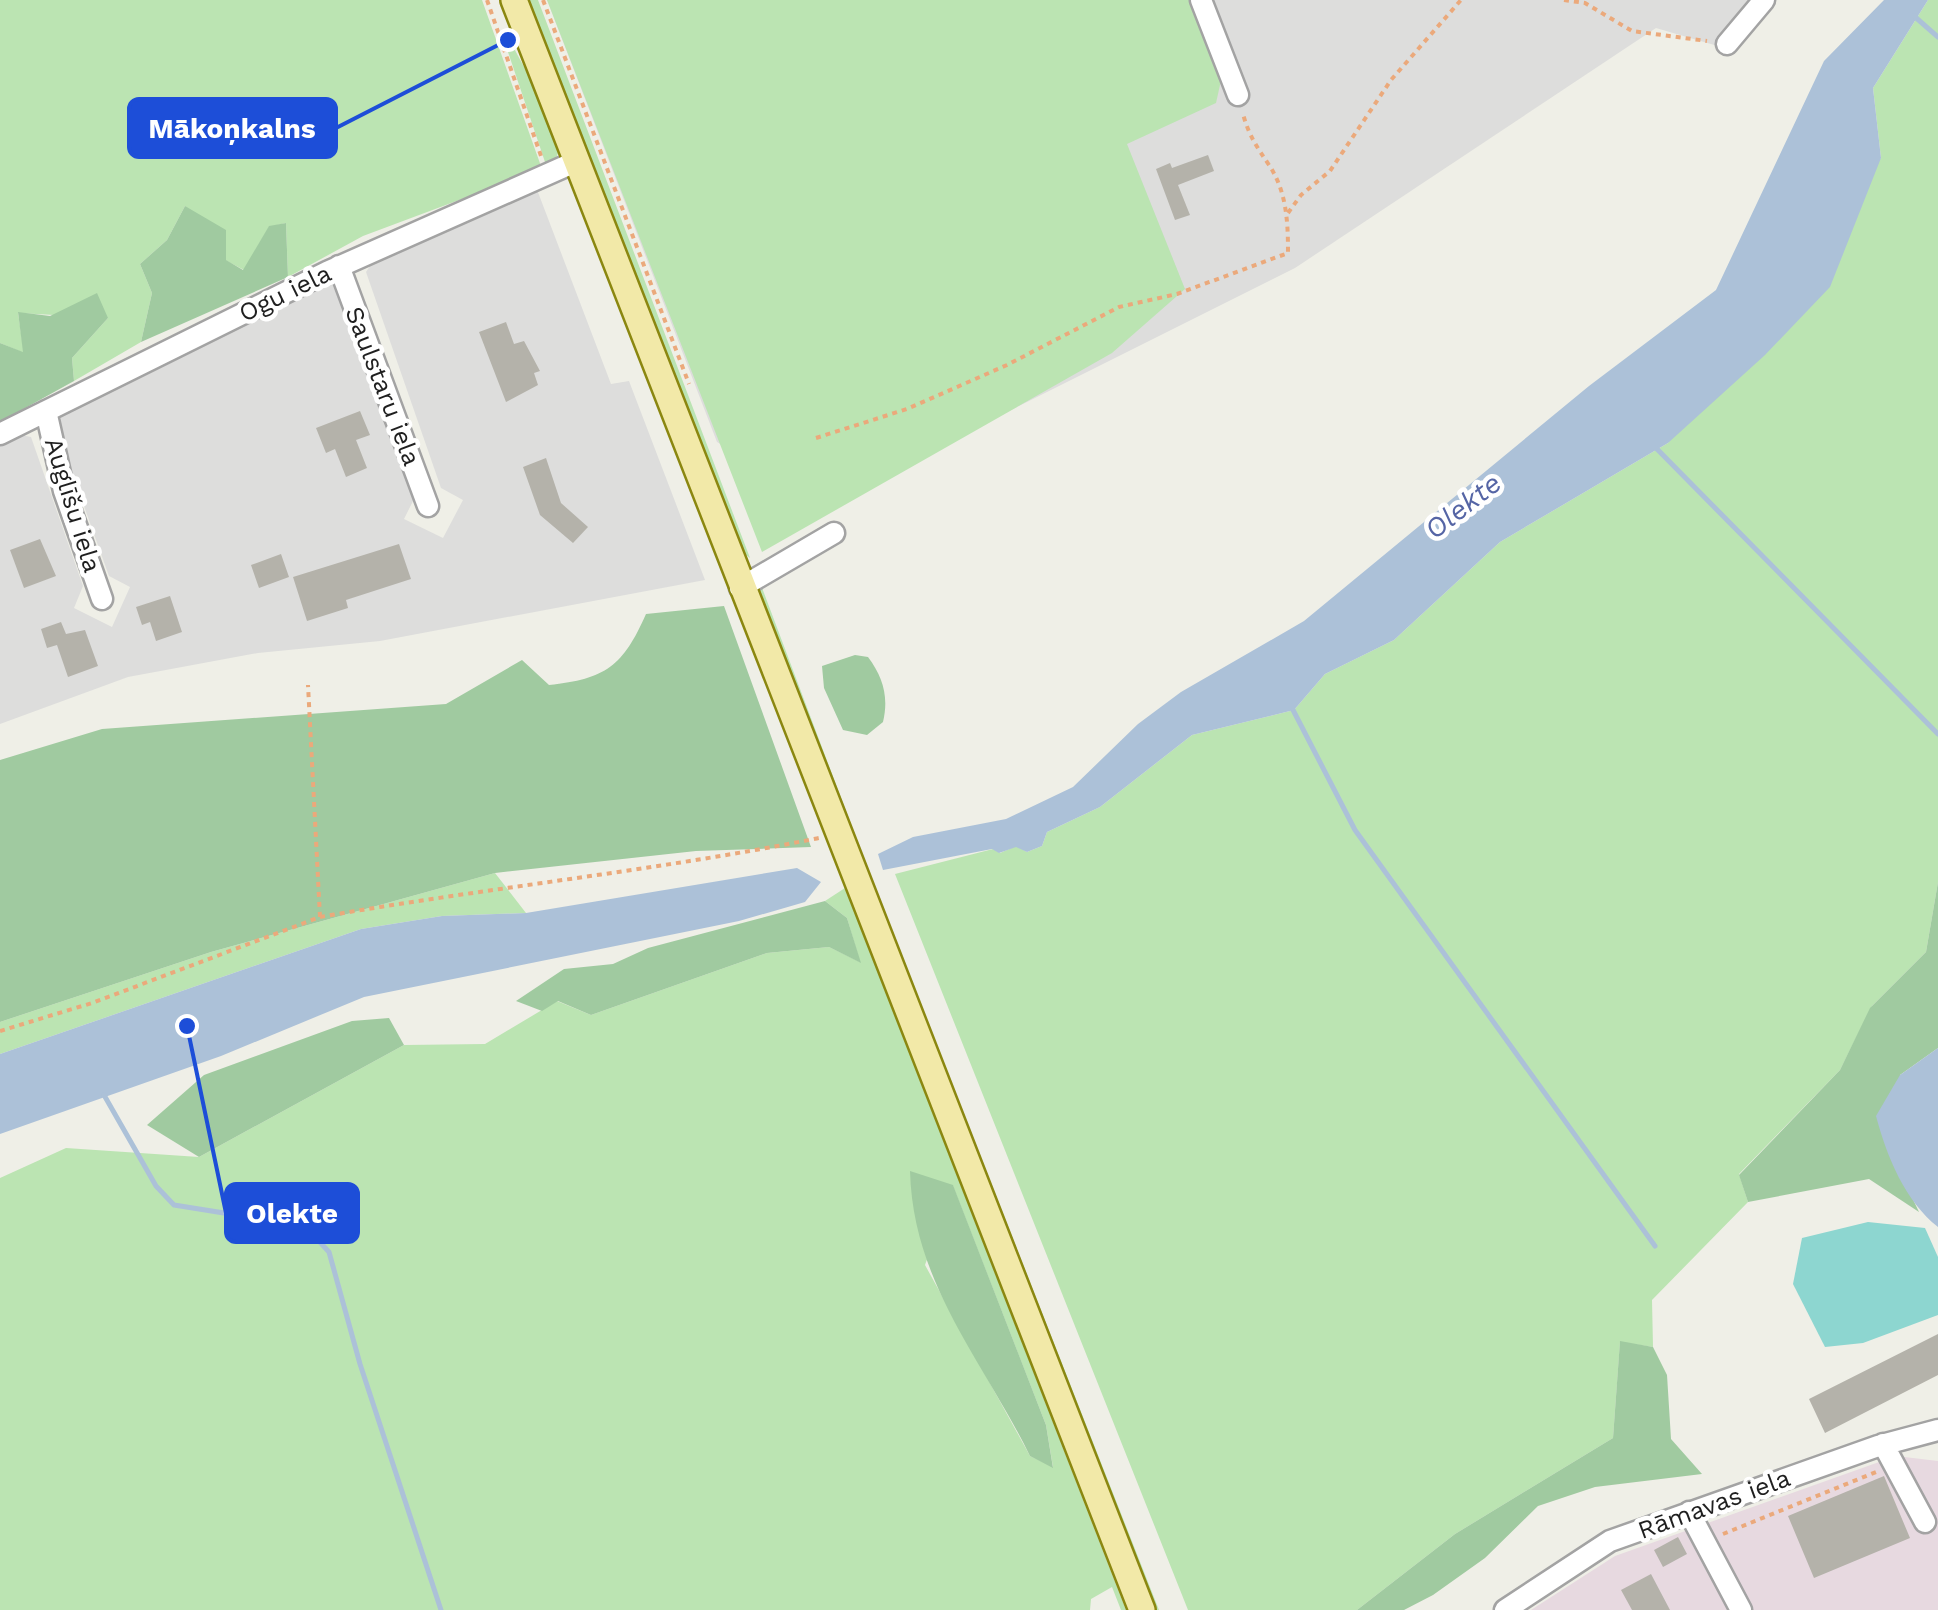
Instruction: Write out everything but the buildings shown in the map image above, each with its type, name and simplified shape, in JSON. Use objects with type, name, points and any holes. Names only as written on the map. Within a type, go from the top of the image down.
[{"type":"main road","points":[[514,0],[740,588],[1142,1610]]},
{"type":"street","points":[[1201,0],[1238,96]]},
{"type":"street","points":[[1727,44],[1764,0]]},
{"type":"street","name":"Ogu iela","points":[[0,434],[338,266],[575,162]]},
{"type":"street","name":"Saulstaru iela","points":[[338,266],[428,506]]},
{"type":"street","name":"Auglīšu iela","points":[[46,411],[64,492],[102,599]]},
{"type":"street","points":[[740,588],[834,533]]},
{"type":"street","name":"Rāmavas iela","points":[[1505,1610],[1610,1541],[1883,1444],[1938,1430]]},
{"type":"street","points":[[1883,1444],[1925,1522]]},
{"type":"street","points":[[1690,1512],[1741,1610]]},
{"type":"path","points":[[487,0],[547,174]]},
{"type":"path","points":[[1288,213],[1301,194],[1330,171],[1391,80],[1461,0]]},
{"type":"path","points":[[1564,0],[1585,3],[1632,32],[1727,44]]},
{"type":"path","points":[[816,438],[907,409],[1006,366],[1120,306],[1178,294],[1288,253],[1288,213],[1271,167],[1252,144],[1238,96]]},
{"type":"path","points":[[308,684],[320,916]]},
{"type":"path","points":[[0,1031],[92,1003],[320,916],[541,881],[700,862],[837,835]]},
{"type":"path","points":[[1705,1542],[1894,1464]]},
{"type":"shaded area","points":[[547,0],[1767,0],[1728,49],[1656,28],[1295,268],[823,504],[717,442]]},
{"type":"shaded area","points":[[536,187],[611,384],[629,381],[705,580],[380,641],[258,653],[128,677],[0,724],[0,445],[21,435],[31,437],[83,586],[74,608],[112,627],[130,587],[109,576],[56,428],[61,415],[332,282],[340,286],[415,497],[404,519],[443,538],[463,500],[441,488],[366,272],[372,263]]},
{"type":"shaded area","points":[[1868,1222],[1925,1228],[1938,1257],[1938,1315],[1863,1343],[1825,1347],[1793,1284],[1802,1238]]},
{"type":"shaded area","points":[[1896,1456],[1938,1461],[1938,1610],[1531,1610],[1615,1556]]},
{"type":"green space","points":[[0,0],[482,0],[542,169],[363,236],[288,277],[286,223],[269,227],[244,270],[225,260],[185,206],[167,240],[140,264],[152,293],[141,342],[74,381],[72,358],[108,318],[18,313],[24,353],[0,343]]},
{"type":"green space","points":[[525,0],[538,0],[750,558],[738,549]]},
{"type":"green space","points":[[547,0],[1194,0],[1222,76],[1216,103],[1127,144],[1185,289],[1112,353],[762,552]]},
{"type":"green space","points":[[1928,0],[1938,0],[1938,882],[1926,952],[1872,1006],[1840,1070],[1739,1174],[1748,1202],[1652,1300],[1653,1347],[1620,1342],[1613,1438],[1455,1534],[1357,1610],[1188,1610],[895,874],[993,849],[1000,853],[1016,846],[1027,852],[1042,846],[1047,832],[1100,807],[1192,735],[1294,710],[1325,674],[1394,640],[1500,542],[1668,443],[1881,158],[1873,88]]},
{"type":"green space","points":[[510,41],[542,100],[560,148],[555,161],[546,165],[505,43]]},
{"type":"green space","points":[[185,206],[226,230],[226,260],[243,270],[269,226],[286,223],[288,277],[141,342],[152,293],[140,264],[167,240]]},
{"type":"green space","points":[[97,293],[108,318],[72,358],[74,381],[0,422],[0,343],[23,352],[18,312],[50,316]]},
{"type":"green space","points":[[761,585],[876,891],[1159,1610],[1154,1610],[758,594]]},
{"type":"green space","points":[[724,606],[811,847],[696,851],[495,873],[211,952],[0,1022],[0,760],[102,729],[446,704],[522,660],[549,685],[585,679],[620,658],[646,614]]},
{"type":"green space","points":[[855,655],[868,657],[878,672],[885,696],[883,722],[867,735],[843,730],[824,688],[822,666]]},
{"type":"green space","points":[[495,873],[526,913],[442,916],[361,929],[0,1054],[0,1022],[211,952]]},
{"type":"green space","points":[[1938,882],[1938,1048],[1900,1075],[1907,1187],[1919,1212],[1869,1179],[1748,1202],[1739,1175],[1840,1070],[1870,1008],[1926,952]]},
{"type":"green space","points":[[845,888],[1126,1610],[1121,1610],[1112,1587],[1091,1599],[1090,1610],[0,1610],[0,1178],[66,1148],[199,1157],[404,1045],[485,1044],[557,1001],[591,1015],[767,953],[829,947],[860,962],[847,918],[825,901]],"holes":[[[953,1186],[1046,1425],[1053,1467],[1030,1456],[925,1265]]]},
{"type":"green space","points":[[825,901],[847,918],[861,963],[829,947],[767,953],[591,1015],[558,1001],[542,1011],[516,1001],[564,969],[613,964],[648,948]]},
{"type":"green space","points":[[389,1018],[404,1045],[199,1157],[147,1125],[204,1075],[352,1021]]},
{"type":"green space","points":[[910,1171],[953,1185],[1046,1425],[1053,1468],[1030,1456],[937,1286],[914,1212]]},
{"type":"green space","points":[[1620,1341],[1653,1347],[1667,1375],[1671,1439],[1702,1474],[1595,1487],[1538,1506],[1485,1558],[1433,1595],[1404,1610],[1357,1610],[1455,1534],[1613,1438]]},
{"type":"water","name":"Olekte","points":[[1884,0],[1928,0],[1873,88],[1881,158],[1830,287],[1765,355],[1668,443],[1500,542],[1394,640],[1325,674],[1294,710],[1192,735],[1100,807],[1047,832],[1042,846],[1027,852],[1016,847],[999,853],[992,849],[883,870],[878,854],[913,837],[1006,819],[1073,787],[1138,724],[1181,692],[1304,621],[1589,386],[1716,290],[1824,61]]},
{"type":"water","points":[[797,868],[821,882],[805,902],[739,921],[364,997],[221,1056],[0,1134],[0,1054],[361,929],[442,916],[526,913]]},
{"type":"water","points":[[1938,1048],[1938,1227],[1916,1204],[1899,1177],[1876,1116],[1900,1075]]},
{"type":"waterway","points":[[1914,16],[1938,37]]},
{"type":"waterway","points":[[1656,448],[1938,734]]},
{"type":"waterway","points":[[1291,706],[1355,830],[1655,1246]]},
{"type":"waterway","points":[[104,1095],[156,1186],[174,1205],[305,1226],[329,1252],[360,1364],[441,1610]]},
{"type":"place","name":"Mākoņkalns","points":[[508,40]]},
{"type":"place","name":"Olekte","points":[[187,1026]]}]
